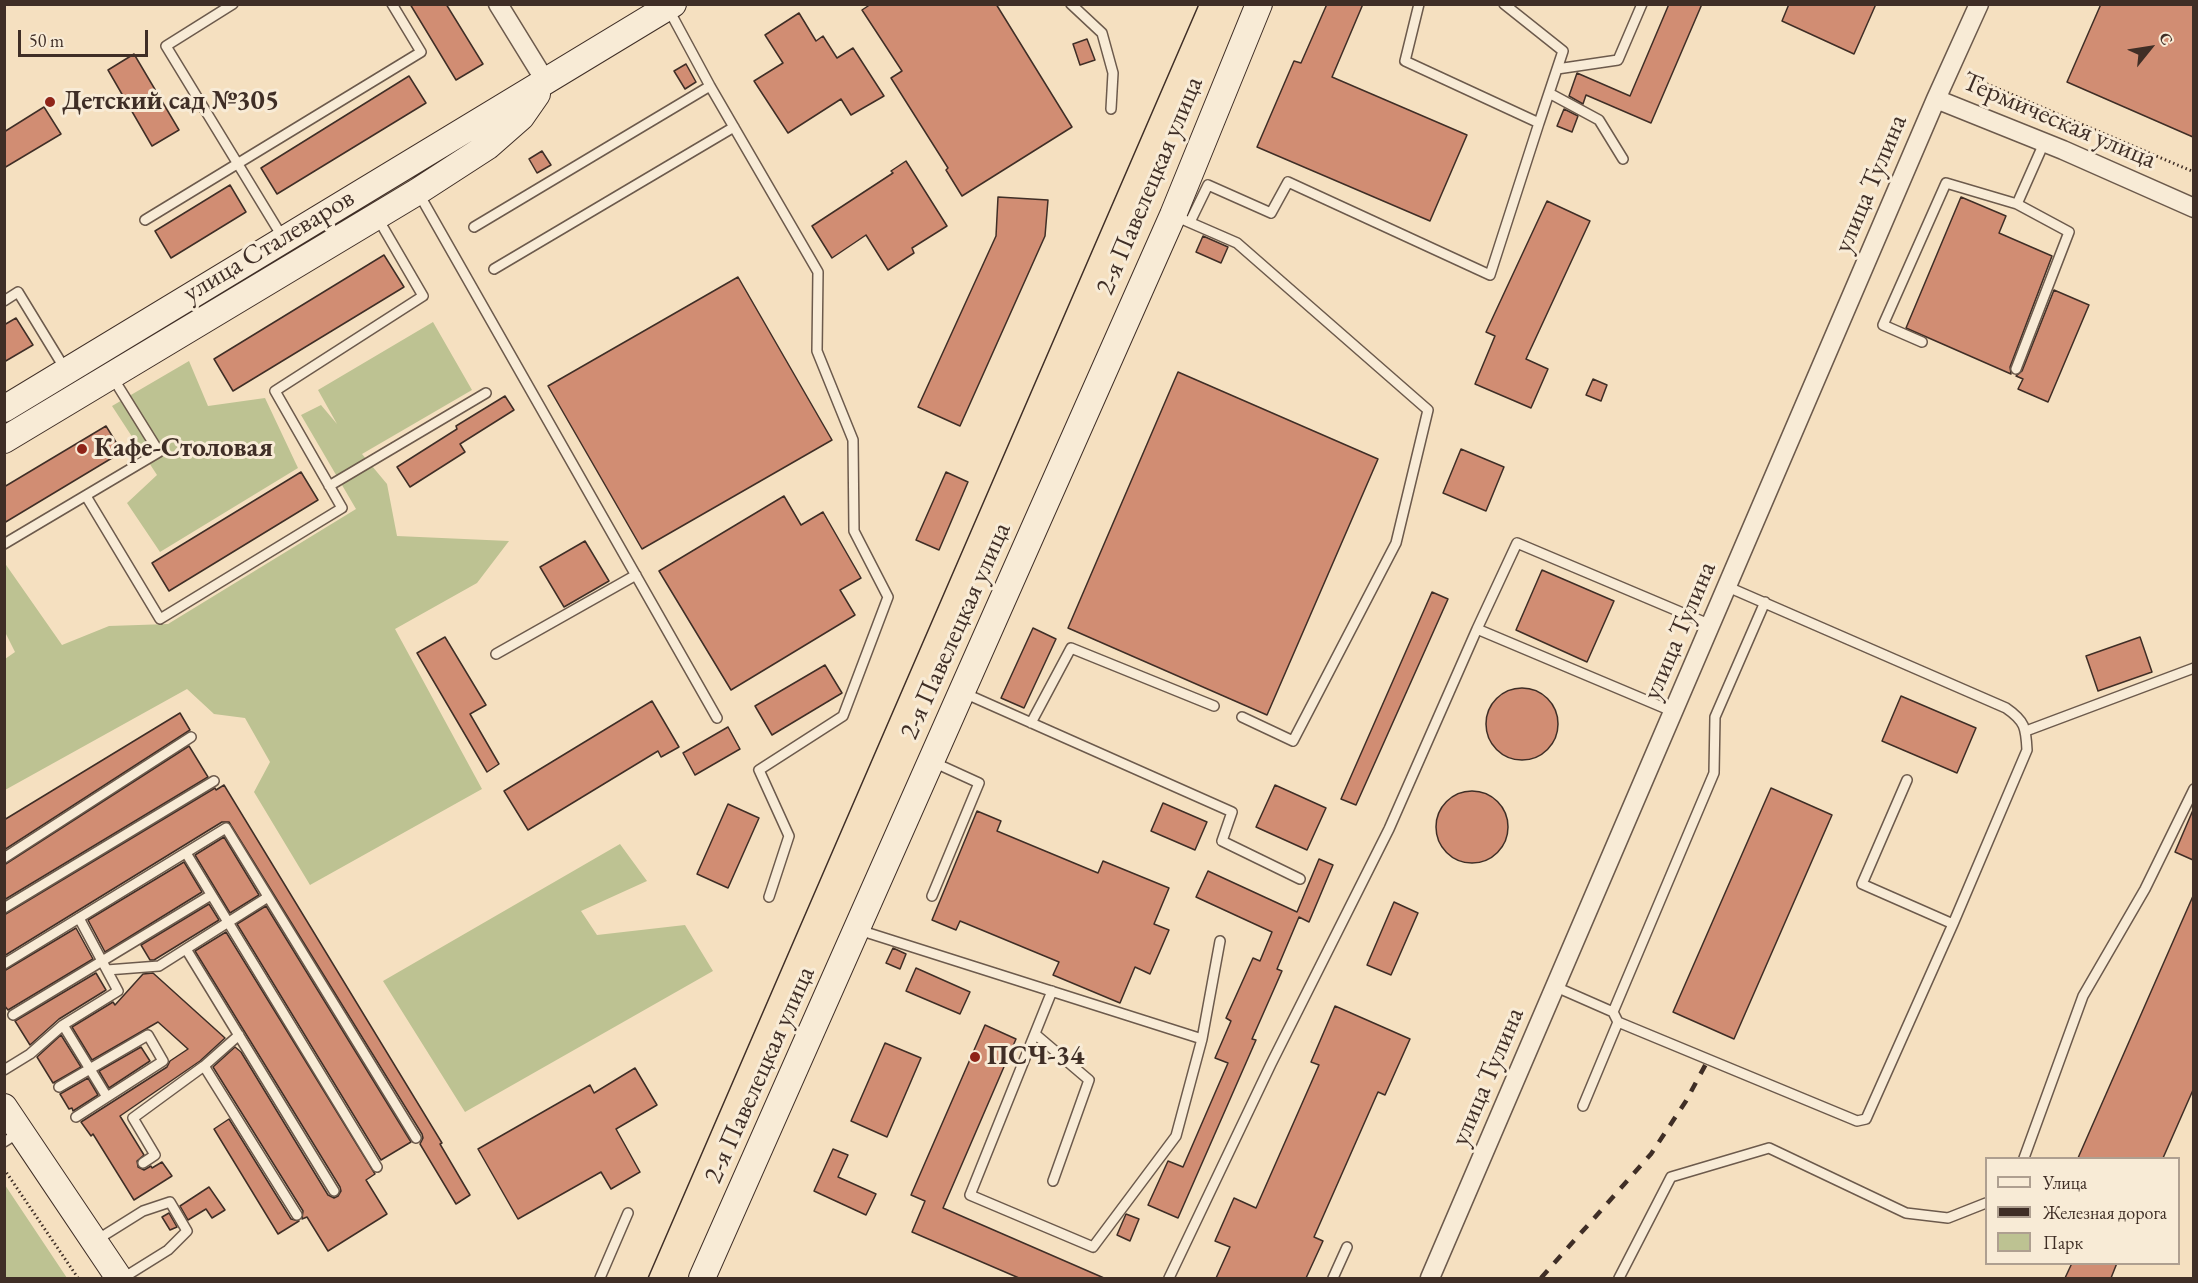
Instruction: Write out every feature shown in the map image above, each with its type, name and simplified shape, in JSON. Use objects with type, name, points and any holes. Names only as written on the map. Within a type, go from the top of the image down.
[{"type":"main road","name":"2-я Павелецкая улица","points":[[702,1278],[962,692],[1181,219],[1259,4]]},
{"type":"main road","name":"улица Сталеваров","points":[[4,410],[670,6]]},
{"type":"main road","name":"улица Сталеваров","points":[[4,440],[417,192],[488,146],[521,117],[546,82]]},
{"type":"main road","points":[[4,1107],[13,1137],[121,1278]]},
{"type":"street","points":[[498,4],[546,82]]},
{"type":"street","name":"улица Тулина","points":[[1430,1278],[1936,99],[1979,4]]},
{"type":"street","name":"Термическая улица","points":[[1936,99],[2193,208]]},
{"type":"lane","points":[[233,4],[166,46],[285,240]]},
{"type":"lane","points":[[145,220],[421,52],[392,4]]},
{"type":"lane","points":[[1071,4],[1102,33],[1113,73],[1112,109]]},
{"type":"lane","points":[[1419,4],[1405,61],[1539,123]]},
{"type":"lane","points":[[1242,717],[1293,741],[1396,543],[1428,410],[1237,243],[1181,219],[1208,185],[1272,213],[1288,182],[1490,275],[1563,51],[1504,4]]},
{"type":"lane","points":[[1557,69],[1618,60],[1642,4]]},
{"type":"lane","points":[[670,6],[710,86],[818,272],[817,351],[853,440],[854,531],[888,597],[843,716],[759,770],[789,836],[769,897]]},
{"type":"lane","points":[[474,227],[710,86]]},
{"type":"lane","points":[[1549,93],[1599,120],[1623,159]]},
{"type":"lane","points":[[494,269],[734,127]]},
{"type":"lane","points":[[2017,204],[2044,143]]},
{"type":"lane","points":[[1922,342],[1883,325],[1946,183],[2017,204],[2069,232],[2016,369]]},
{"type":"lane","points":[[417,192],[717,718]]},
{"type":"lane","points":[[86,495],[160,619],[342,508],[275,391],[423,296],[376,216]]},
{"type":"lane","points":[[4,301],[18,292],[67,372]]},
{"type":"lane","points":[[4,544],[159,452],[111,375]]},
{"type":"lane","points":[[329,486],[486,393]]},
{"type":"lane","points":[[1169,1278],[1271,1064],[1389,829],[1517,543],[1712,625]]},
{"type":"lane","points":[[496,654],[636,575]]},
{"type":"lane","points":[[1556,987],[1613,1012],[1618,1022],[1857,1121],[1866,1119],[1953,924],[2027,750],[2026,731],[2019,717],[2006,708],[1728,587]]},
{"type":"lane","points":[[1613,1012],[1714,773],[1715,717],[1766,602]]},
{"type":"lane","points":[[1477,629],[1674,712]]},
{"type":"lane","points":[[1031,723],[1071,648],[1214,706]]},
{"type":"lane","points":[[2026,731],[2193,668]]},
{"type":"lane","points":[[962,692],[1232,812],[1222,841],[1300,879]]},
{"type":"lane","points":[[4,858],[191,736]]},
{"type":"lane","points":[[931,761],[979,783],[932,896]]},
{"type":"lane","points":[[1907,780],[1862,884],[1953,924]]},
{"type":"lane","points":[[4,908],[214,781]]},
{"type":"lane","points":[[2024,1157],[2083,996],[2145,890],[2193,789]]},
{"type":"lane","points":[[4,964],[226,828],[416,1138]]},
{"type":"lane","points":[[186,853],[377,1167]]},
{"type":"lane","points":[[13,1015],[211,895]]},
{"type":"lane","points":[[107,970],[159,966],[268,897]]},
{"type":"lane","points":[[4,1070],[30,1054],[63,1025],[118,991],[79,918]]},
{"type":"lane","points":[[857,929],[1202,1039]]},
{"type":"lane","points":[[1052,991],[970,1195],[1093,1247],[1176,1136],[1202,1039],[1220,941]]},
{"type":"lane","points":[[186,949],[334,1191]]},
{"type":"lane","points":[[1583,1106],[1618,1022]]},
{"type":"lane","points":[[63,1025],[107,1097]]},
{"type":"lane","points":[[1035,1034],[1089,1080],[1053,1181]]},
{"type":"lane","points":[[59,1088],[148,1035],[163,1061],[76,1117]]},
{"type":"lane","points":[[143,1163],[155,1155],[133,1118],[204,1066],[238,1035]]},
{"type":"lane","points":[[204,1066],[297,1215]]},
{"type":"lane","points":[[1619,1278],[1671,1177],[1769,1148],[1906,1213],[1948,1218],[1985,1203]]},
{"type":"lane","points":[[94,1242],[144,1211],[170,1202],[187,1231],[168,1250],[121,1278]]},
{"type":"lane","points":[[600,1278],[628,1213]]},
{"type":"lane","points":[[1333,1278],[1347,1247]]},
{"type":"path","points":[[1950,69],[2193,172]]},
{"type":"path","points":[[4,1169],[78,1278]]},
{"type":"green space","points":[[433,322],[472,390],[362,454],[387,484],[397,536],[509,541],[477,583],[395,629],[482,789],[310,885],[254,792],[270,762],[245,718],[214,714],[187,689],[5,790],[5,659],[15,652],[5,632],[4,562],[62,645],[109,626],[168,624],[356,509],[301,415],[321,405],[337,424],[318,390]]},
{"type":"green space","points":[[189,361],[208,406],[265,398],[298,468],[160,552],[127,503],[157,475],[112,406]]},
{"type":"green space","points":[[620,844],[647,881],[581,911],[597,935],[685,925],[713,971],[465,1112],[383,981]]},
{"type":"green space","points":[[5,1185],[67,1278],[5,1278]]},
{"type":"building","points":[[410,4],[446,4],[483,64],[456,80]]},
{"type":"building","points":[[871,4],[996,4],[1072,127],[962,196],[946,170],[948,168],[891,78],[902,71],[862,10]]},
{"type":"building","points":[[1327,4],[1363,4],[1332,77],[1467,135],[1430,221],[1257,147],[1294,61],[1301,63]]},
{"type":"building","points":[[1669,4],[1702,4],[1651,123],[1586,95],[1583,104],[1569,96],[1577,73],[1630,96]]},
{"type":"building","points":[[1789,4],[1876,4],[1854,54],[1782,21]]},
{"type":"building","points":[[2101,4],[2193,4],[2193,137],[2067,82]]},
{"type":"building","points":[[799,13],[816,41],[823,36],[837,58],[853,48],[884,96],[851,115],[841,99],[788,133],[754,81],[783,63],[765,35]]},
{"type":"building","points":[[1087,39],[1095,60],[1080,65],[1073,44]]},
{"type":"building","points":[[134,54],[179,130],[152,146],[108,70]]},
{"type":"building","points":[[686,64],[696,82],[685,89],[674,71]]},
{"type":"building","points":[[409,76],[426,103],[277,194],[261,168]]},
{"type":"building","points":[[44,107],[61,134],[4,168],[4,132]]},
{"type":"building","points":[[1564,109],[1578,116],[1572,132],[1557,126]]},
{"type":"building","points":[[542,151],[551,165],[537,173],[529,159]]},
{"type":"building","points":[[906,161],[947,226],[912,248],[914,253],[888,270],[866,235],[832,258],[812,226],[893,173],[891,171]]},
{"type":"building","points":[[230,185],[246,212],[171,258],[155,231]]},
{"type":"building","points":[[998,197],[1048,200],[1045,236],[960,426],[918,407],[996,236]]},
{"type":"building","points":[[1961,197],[2006,216],[1999,233],[2052,256],[2010,367],[2011,374],[1906,328]]},
{"type":"building","points":[[1547,201],[1590,221],[1526,359],[1548,369],[1531,408],[1475,384],[1495,336],[1486,332]]},
{"type":"building","points":[[1203,236],[1228,247],[1221,263],[1196,252]]},
{"type":"building","points":[[384,255],[404,287],[233,391],[214,359]]},
{"type":"building","points":[[738,277],[832,440],[642,549],[548,386]]},
{"type":"building","points":[[2054,290],[2089,305],[2048,402],[2018,389],[2023,379],[2016,376],[2022,371]]},
{"type":"building","points":[[16,318],[33,345],[4,362],[4,325]]},
{"type":"building","points":[[1178,372],[1378,459],[1267,715],[1068,628]]},
{"type":"building","points":[[1593,379],[1607,385],[1601,401],[1586,395]]},
{"type":"building","points":[[505,396],[514,410],[460,444],[465,452],[410,487],[397,467],[457,429],[456,426]]},
{"type":"building","points":[[106,426],[122,452],[4,523],[4,487]]},
{"type":"building","points":[[1461,449],[1504,467],[1486,511],[1443,493]]},
{"type":"building","points":[[301,472],[318,500],[169,591],[152,563]]},
{"type":"building","points":[[946,472],[968,482],[939,550],[916,540]]},
{"type":"building","points":[[784,496],[801,525],[823,512],[861,578],[840,590],[855,615],[731,690],[659,571]]},
{"type":"building","points":[[585,541],[609,581],[564,607],[540,567]]},
{"type":"building","points":[[1542,570],[1614,601],[1587,662],[1516,630]]},
{"type":"building","points":[[1432,592],[1448,599],[1356,805],[1341,799]]},
{"type":"building","points":[[1033,628],[1056,639],[1024,708],[1001,698]]},
{"type":"building","points":[[445,637],[486,705],[470,714],[499,764],[487,772],[417,653]]},
{"type":"building","points":[[2140,637],[2152,672],[2098,691],[2086,656]]},
{"type":"building","points":[[825,665],[842,693],[772,735],[755,706]]},
{"type":"building","points":[[1522,688],[1536,691],[1548,698],[1555,710],[1558,724],[1555,738],[1548,750],[1536,757],[1522,760],[1508,757],[1496,750],[1489,738],[1486,724],[1489,710],[1496,698],[1508,691]]},
{"type":"building","points":[[1901,696],[1976,728],[1957,773],[1882,741]]},
{"type":"building","points":[[652,701],[679,747],[661,757],[658,751],[528,830],[504,791]]},
{"type":"building","points":[[180,713],[190,730],[4,850],[4,820]]},
{"type":"building","points":[[728,727],[740,749],[695,775],[683,753]]},
{"type":"building","points":[[189,746],[208,777],[4,900],[4,865]]},
{"type":"building","points":[[224,785],[442,1143],[440,1144],[470,1195],[456,1204],[420,1144],[422,1134],[229,822],[222,822],[4,956],[4,915],[215,788],[216,790]]},
{"type":"building","points":[[1275,785],[1326,808],[1307,850],[1256,827]]},
{"type":"building","points":[[1771,788],[1832,815],[1734,1039],[1673,1012]]},
{"type":"building","points":[[1472,791],[1486,794],[1498,801],[1505,813],[1508,827],[1505,841],[1498,853],[1486,860],[1472,863],[1458,860],[1446,853],[1439,841],[1436,827],[1439,813],[1446,801],[1458,794]]},
{"type":"building","points":[[1163,803],[1207,822],[1195,850],[1151,831]]},
{"type":"building","points":[[728,804],[759,818],[728,888],[697,874]]},
{"type":"building","points":[[2193,810],[2193,860],[2175,852]]},
{"type":"building","points":[[977,811],[1001,821],[997,831],[1098,873],[1103,861],[1169,888],[1154,924],[1169,930],[1150,974],[1135,967],[1120,1003],[1053,975],[1059,962],[960,921],[956,930],[932,920]]},
{"type":"building","points":[[224,837],[259,895],[230,913],[195,855]]},
{"type":"building","points":[[1319,859],[1333,865],[1309,922],[1299,917],[1277,969],[1282,971],[1252,1039],[1256,1040],[1178,1218],[1148,1205],[1168,1161],[1183,1167],[1228,1063],[1215,1058],[1231,1021],[1226,1018],[1253,958],[1260,961],[1272,932],[1196,897],[1208,871],[1297,912]]},
{"type":"building","points":[[184,862],[202,892],[105,952],[88,920]]},
{"type":"building","points":[[2193,896],[2193,1090],[2163,1157],[2078,1157]]},
{"type":"building","points":[[1394,902],[1418,913],[1391,975],[1367,965]]},
{"type":"building","points":[[209,904],[219,920],[154,960],[150,960],[141,945]]},
{"type":"building","points":[[266,906],[411,1142],[381,1160],[237,924]]},
{"type":"building","points":[[76,928],[93,959],[8,1010],[4,1005],[4,971]]},
{"type":"building","points":[[226,932],[375,1174],[366,1180],[387,1214],[328,1251],[307,1217],[302,1219],[303,1211],[213,1067],[235,1047],[241,1052],[328,1195],[334,1198],[338,1196],[341,1191],[340,1187],[195,951]]},
{"type":"building","points":[[893,948],[906,954],[900,969],[886,963]]},
{"type":"building","points":[[916,968],[970,992],[960,1014],[906,991]]},
{"type":"building","points":[[96,973],[106,990],[59,1019],[30,1045],[15,1021]]},
{"type":"building","points":[[153,973],[225,1038],[200,1061],[120,1116],[144,1155],[137,1161],[138,1167],[144,1170],[162,1162],[172,1176],[134,1200],[93,1134],[91,1136],[81,1122],[167,1067],[170,1061],[188,1049],[158,1022],[92,1060],[72,1027],[113,1002],[115,1005],[143,974]]},
{"type":"building","points":[[1335,1006],[1410,1039],[1385,1095],[1378,1092],[1314,1237],[1323,1241],[1306,1278],[1216,1278],[1230,1247],[1215,1241],[1234,1198],[1256,1208],[1319,1065],[1311,1062]]},
{"type":"building","points":[[985,1025],[1016,1039],[943,1208],[1104,1278],[1019,1278],[912,1232],[925,1201],[911,1195]]},
{"type":"building","points":[[61,1035],[81,1067],[53,1083],[37,1057]]},
{"type":"building","points":[[885,1043],[921,1058],[887,1137],[851,1121]]},
{"type":"building","points":[[141,1047],[150,1061],[109,1088],[99,1071]]},
{"type":"building","points":[[635,1068],[657,1105],[616,1129],[640,1172],[611,1189],[601,1172],[518,1219],[478,1149],[590,1085],[594,1093]]},
{"type":"building","points":[[88,1078],[98,1095],[73,1111],[72,1108],[69,1109],[60,1094]]},
{"type":"building","points":[[229,1119],[291,1219],[299,1221],[278,1234],[214,1129]]},
{"type":"building","points":[[833,1149],[848,1155],[838,1177],[876,1194],[866,1215],[814,1191]]},
{"type":"building","points":[[209,1187],[225,1210],[212,1218],[206,1209],[188,1220],[180,1206]]},
{"type":"building","points":[[169,1213],[177,1227],[170,1230],[162,1217]]},
{"type":"building","points":[[1126,1214],[1139,1219],[1130,1241],[1117,1235]]},
{"type":"building","points":[[2071,1265],[2116,1265],[2111,1278],[2065,1278]]},
{"type":"tram line","points":[[648,1278],[1199,4]]},
{"type":"railway","points":[[1541,1278],[1651,1154],[1686,1101],[1708,1060]]},
{"type":"place","name":"Детский сад №305","points":[[50,102]]},
{"type":"place","name":"Кафе-Столовая","points":[[82,449]]},
{"type":"place","name":"ПСЧ-34","points":[[975,1057]]}]
